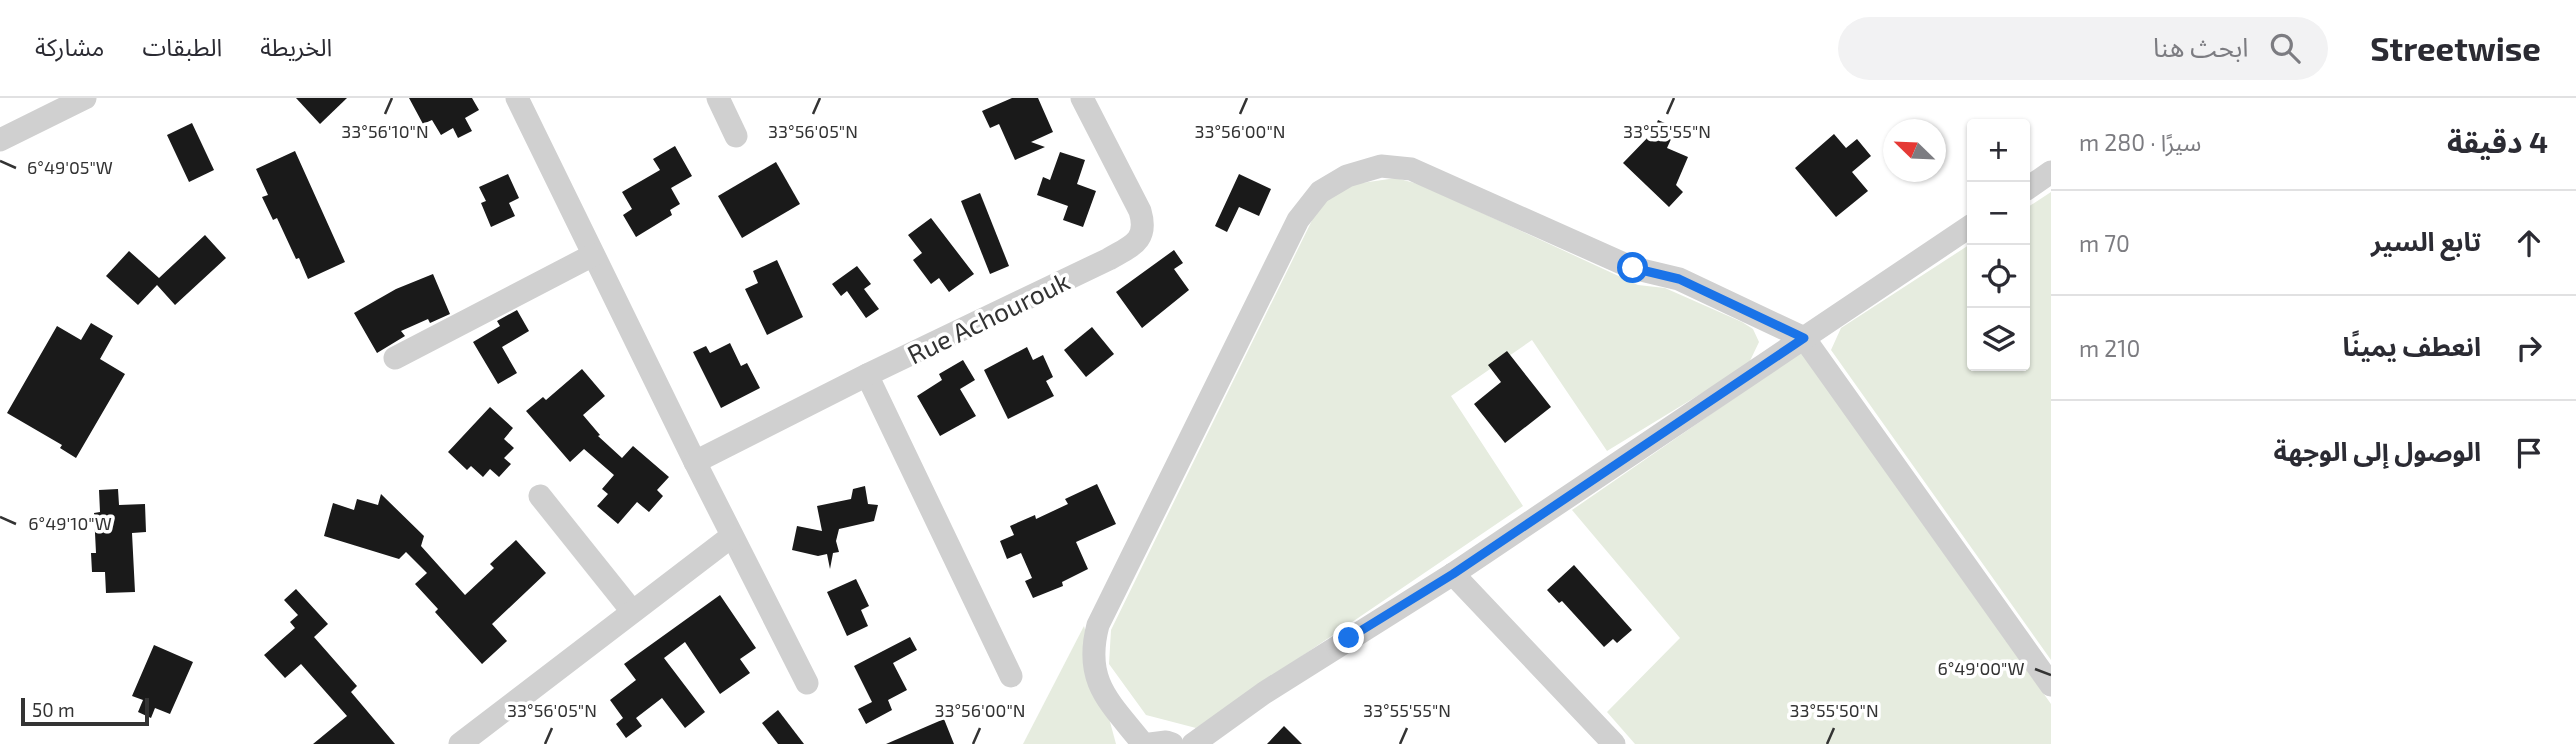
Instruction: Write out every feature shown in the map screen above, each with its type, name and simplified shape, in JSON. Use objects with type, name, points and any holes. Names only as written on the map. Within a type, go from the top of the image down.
[{"type":"street","points":[[0,140],[85,98]]},
{"type":"street","points":[[517,98],[695,462],[807,683]]},
{"type":"street","points":[[718,98],[736,136]]},
{"type":"street","name":"Rue Achourouk","points":[[695,462],[867,375],[1109,259],[1137,242],[1143,225],[1140,211],[1082,98]]},
{"type":"street","points":[[1143,744],[1104,694],[1095,676],[1093,659],[1098,625],[1217,388],[1285,243],[1310,204],[1332,183],[1362,170],[1381,166],[1410,169],[1633,268],[1679,279],[1804,338],[2051,685]]},
{"type":"street","points":[[2030,187],[2051,172]]},
{"type":"street","points":[[1193,744],[1264,693],[1453,574],[1967,228]]},
{"type":"street","points":[[395,358],[593,256]]},
{"type":"street","points":[[867,375],[1011,676]]},
{"type":"street","points":[[540,496],[632,611]]},
{"type":"street","points":[[460,744],[732,536]]},
{"type":"street","points":[[1453,574],[1614,744]]},
{"type":"street","points":[[1150,744],[1166,741],[1172,744]]},
{"type":"shaded area","points":[[1396,178],[1422,185],[1638,285],[1665,288],[1742,322],[1753,329],[1759,342],[1748,365],[1607,451],[1532,340],[1451,396],[1523,506],[1196,728],[1146,715],[1109,664],[1111,630],[1321,202],[1348,185]]},
{"type":"shaded area","points":[[2051,192],[2051,660],[1831,350],[1841,328],[1967,246],[1967,371],[2030,371],[2030,206]]},
{"type":"shaded area","points":[[1801,352],[2051,704],[2051,744],[1635,744],[1607,712],[1680,638],[1572,510]]},
{"type":"shaded area","points":[[1084,626],[1116,744],[1023,744]]},
{"type":"building","points":[[296,98],[347,98],[320,124]]},
{"type":"building","points":[[409,98],[472,98],[479,110],[465,118],[472,131],[458,138],[453,128],[441,135],[432,120],[423,124]]},
{"type":"building","points":[[1012,98],[1038,98],[1053,132],[1031,142],[1045,147],[1015,160],[999,124],[990,128],[982,111]]},
{"type":"building","points":[[1658,120],[1676,128],[1667,148],[1688,157],[1676,185],[1683,192],[1669,207],[1623,163],[1653,132]]},
{"type":"building","points":[[192,123],[214,170],[189,182],[167,135]]},
{"type":"building","points":[[1834,134],[1846,148],[1857,139],[1871,156],[1852,172],[1868,191],[1836,217],[1795,168]]},
{"type":"building","points":[[675,146],[692,176],[671,188],[680,204],[670,210],[672,215],[636,237],[623,215],[632,209],[622,192],[660,170],[653,159]]},
{"type":"building","points":[[295,151],[345,262],[308,279],[277,218],[273,220],[262,197],[268,195],[256,169]]},
{"type":"building","points":[[1060,152],[1085,160],[1077,184],[1096,191],[1083,227],[1063,220],[1068,206],[1037,195],[1043,177],[1050,180]]},
{"type":"building","points":[[776,162],[800,204],[742,238],[718,196]]},
{"type":"building","points":[[508,174],[519,198],[509,203],[515,216],[491,227],[481,203],[486,201],[479,187]]},
{"type":"building","points":[[1239,174],[1271,189],[1259,216],[1239,207],[1227,232],[1215,226]]},
{"type":"building","points":[[980,193],[1009,266],[990,274],[961,201]]},
{"type":"building","points":[[931,218],[974,274],[949,292],[939,278],[931,284],[913,260],[922,253],[908,235]]},
{"type":"building","points":[[205,235],[226,258],[175,305],[157,285],[138,305],[106,276],[129,251],[159,278]]},
{"type":"building","points":[[1174,250],[1183,263],[1174,269],[1189,290],[1142,328],[1116,292]]},
{"type":"building","points":[[777,260],[803,317],[767,335],[745,289],[758,283],[753,271]]},
{"type":"building","points":[[857,266],[871,284],[864,289],[879,309],[866,318],[847,291],[841,296],[832,284]]},
{"type":"building","points":[[433,274],[450,314],[430,323],[428,319],[401,331],[405,336],[377,353],[354,313],[396,289]]},
{"type":"building","points":[[517,310],[529,331],[502,347],[517,373],[498,384],[473,342],[500,326],[497,321]]},
{"type":"building","points":[[91,323],[113,336],[100,359],[125,374],[76,458],[60,448],[62,445],[7,413],[57,326],[81,340]]},
{"type":"building","points":[[1092,327],[1114,354],[1086,377],[1064,350]]},
{"type":"building","points":[[730,343],[741,366],[747,363],[760,388],[721,408],[693,352],[706,346],[710,353]]},
{"type":"building","points":[[1027,347],[1033,360],[1043,355],[1053,377],[1046,381],[1054,396],[1008,419],[984,370]]},
{"type":"building","points":[[1507,351],[1551,407],[1505,443],[1474,404],[1501,382],[1488,365]]},
{"type":"building","points":[[963,360],[975,380],[960,389],[976,416],[940,436],[917,396],[942,380],[939,374]]},
{"type":"building","points":[[582,369],[605,396],[583,415],[600,435],[598,436],[622,458],[633,446],[669,477],[657,490],[663,496],[649,512],[637,502],[618,524],[597,506],[608,494],[602,489],[614,475],[584,449],[570,462],[526,411],[543,397],[546,400]]},
{"type":"building","points":[[490,407],[513,428],[504,439],[514,448],[504,458],[511,464],[499,477],[490,469],[483,477],[471,466],[467,470],[448,452]]},
{"type":"building","points":[[1097,484],[1116,524],[1076,542],[1088,569],[1062,582],[1063,586],[1033,598],[1025,581],[1032,578],[1021,553],[1007,559],[1000,541],[1014,535],[1010,526],[1035,515],[1036,519],[1068,504],[1065,499]]},
{"type":"building","points":[[865,486],[868,504],[878,505],[874,521],[839,529],[836,541],[839,552],[833,553],[830,569],[827,554],[818,556],[792,550],[797,526],[822,531],[817,506],[851,499],[853,489]]},
{"type":"building","points":[[118,489],[119,505],[145,504],[146,532],[132,533],[135,592],[106,593],[105,572],[92,572],[91,553],[96,553],[94,513],[100,512],[99,490]]},
{"type":"building","points":[[381,494],[424,536],[421,546],[465,595],[494,568],[490,564],[516,540],[546,573],[492,624],[507,641],[482,664],[435,612],[438,609],[415,584],[427,573],[406,552],[399,559],[324,536],[333,503],[354,510],[357,499],[378,505]]},
{"type":"building","points":[[1574,565],[1632,630],[1617,643],[1613,639],[1604,647],[1562,601],[1559,603],[1547,590]]},
{"type":"building","points":[[856,579],[869,606],[861,610],[868,626],[847,636],[827,592]]},
{"type":"building","points":[[296,589],[328,624],[314,637],[357,686],[351,692],[395,744],[313,744],[347,716],[301,664],[285,678],[264,655],[295,628],[290,622],[298,615],[284,600]]},
{"type":"building","points":[[720,595],[756,648],[740,659],[750,673],[720,694],[685,642],[664,658],[705,712],[685,728],[662,698],[636,718],[642,726],[626,738],[616,724],[623,718],[610,700],[636,680],[624,664]]},
{"type":"building","points":[[910,637],[917,650],[893,663],[907,690],[888,700],[892,710],[866,724],[858,709],[872,702],[854,666]]},
{"type":"building","points":[[154,645],[193,662],[170,714],[155,708],[151,718],[138,712],[143,700],[132,696]]},
{"type":"building","points":[[778,710],[804,744],[778,744],[762,723]]},
{"type":"building","points":[[944,719],[954,744],[886,744]]},
{"type":"building","points":[[1284,726],[1302,744],[1267,744]]},
{"type":"route","points":[[1349,638],[1453,574],[1804,338],[1679,279],[1633,268]]}]
